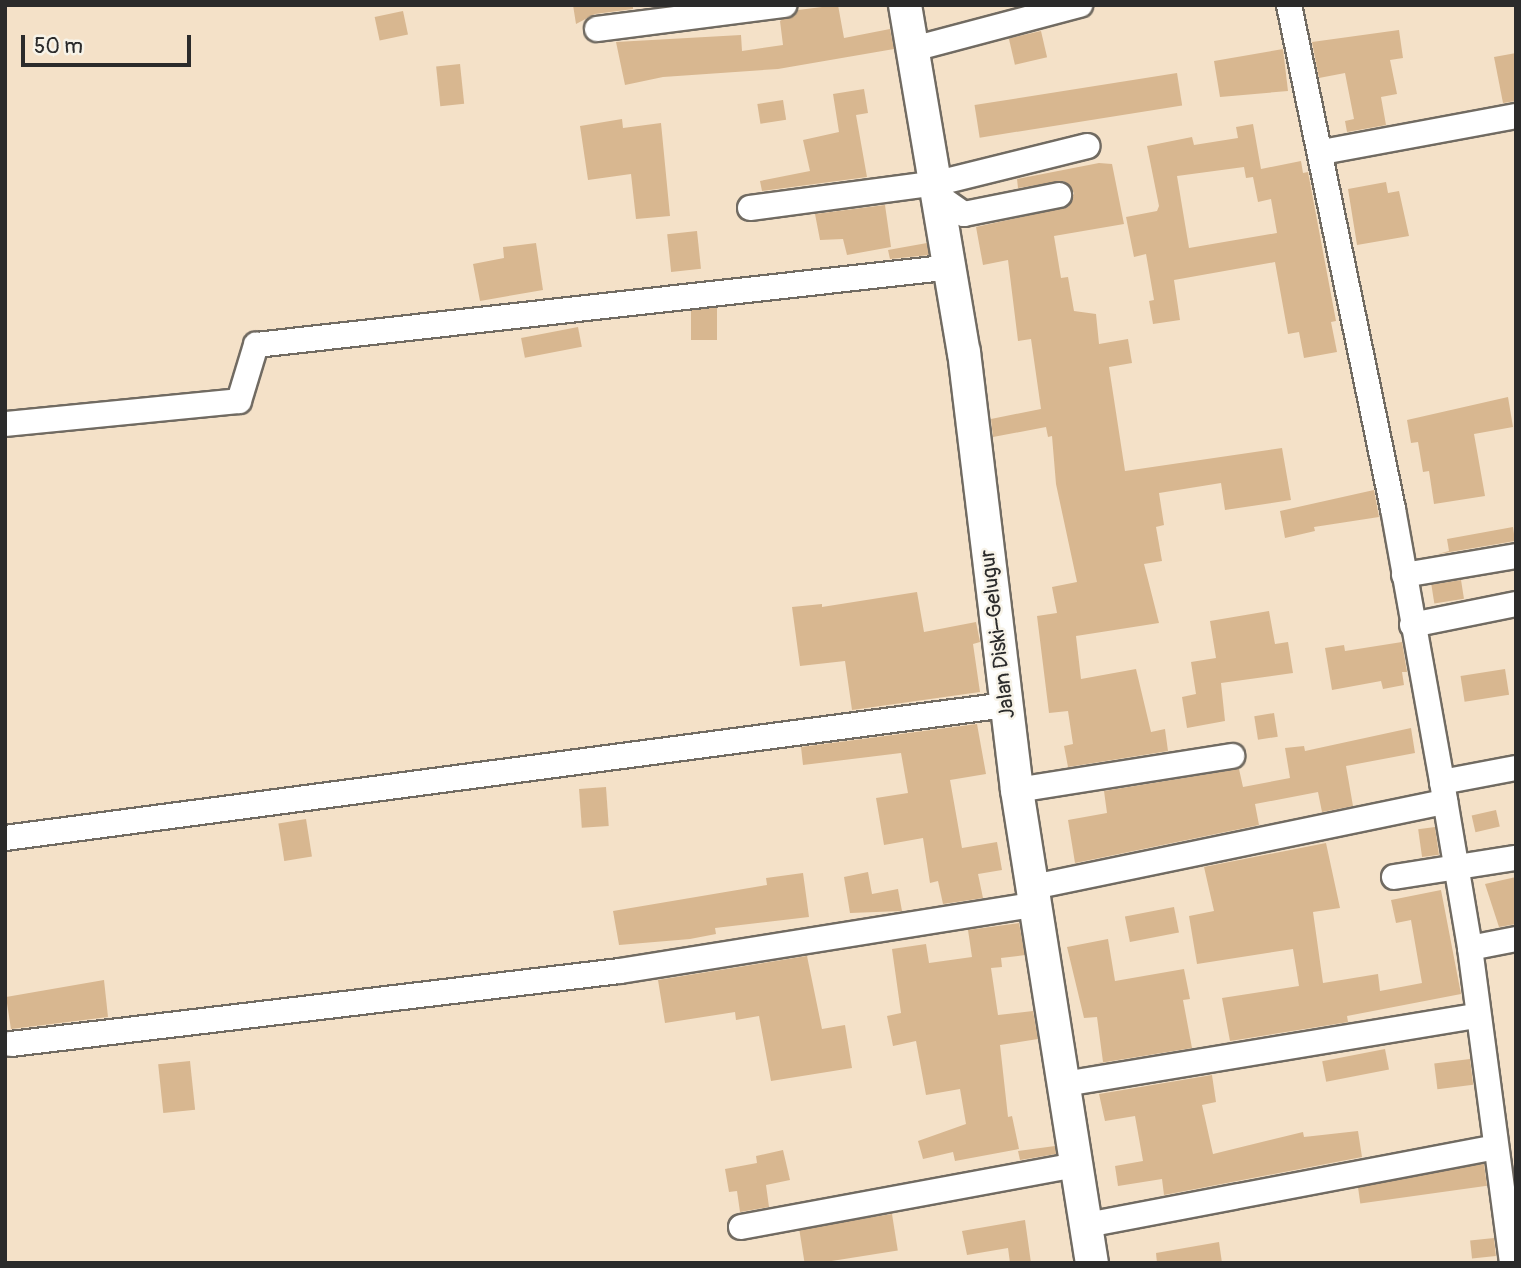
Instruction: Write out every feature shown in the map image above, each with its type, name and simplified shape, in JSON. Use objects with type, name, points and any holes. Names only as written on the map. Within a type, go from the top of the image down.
[{"type":"main road","name":"Jalan Diski–Gelugur","points":[[905,5],[952,267],[1017,790],[1092,1263]]},
{"type":"street","points":[[597,29],[784,5]]},
{"type":"street","points":[[913,49],[1080,5]]},
{"type":"street","points":[[1289,5],[1322,152],[1457,867],[1512,1263]]},
{"type":"street","points":[[1322,152],[1516,116]]},
{"type":"street","points":[[750,208],[940,190],[1088,146]]},
{"type":"street","points":[[940,190],[964,214],[1059,195]]},
{"type":"street","points":[[5,424],[239,401],[256,345],[952,267]]},
{"type":"street","points":[[1404,575],[1516,556]]},
{"type":"street","points":[[1412,625],[1516,604]]},
{"type":"street","points":[[5,838],[1006,705]]},
{"type":"street","points":[[1017,790],[1232,756]]},
{"type":"street","points":[[11,1044],[620,971],[1035,896],[1443,792],[1516,768]]},
{"type":"street","points":[[1394,877],[1516,858]]},
{"type":"street","points":[[1470,948],[1516,939]]},
{"type":"street","points":[[1065,1084],[1476,1016]]},
{"type":"street","points":[[1087,1225],[1494,1147]]},
{"type":"street","points":[[741,1227],[1077,1165]]},
{"type":"building","points":[[573,5],[633,5],[633,9],[595,14],[576,24]]},
{"type":"building","points":[[838,5],[844,38],[890,29],[894,49],[778,69],[663,77],[625,85],[616,42],[741,35],[742,51],[783,45],[780,21],[798,10]]},
{"type":"building","points":[[403,11],[408,34],[380,41],[375,17]]},
{"type":"building","points":[[1399,30],[1403,58],[1390,60],[1397,94],[1381,97],[1386,125],[1347,132],[1345,121],[1354,119],[1345,73],[1319,78],[1312,42]]},
{"type":"building","points":[[1041,31],[1047,57],[1015,65],[1009,38]]},
{"type":"building","points":[[1283,49],[1288,91],[1220,97],[1214,61]]},
{"type":"building","points":[[1516,53],[1516,101],[1503,103],[1494,57]]},
{"type":"building","points":[[460,64],[464,104],[440,106],[436,67]]},
{"type":"building","points":[[1177,73],[1182,106],[980,138],[975,105]]},
{"type":"building","points":[[864,89],[868,113],[856,115],[867,177],[762,191],[760,181],[810,171],[803,140],[839,132],[833,94]]},
{"type":"building","points":[[783,100],[786,120],[760,124],[757,104]]},
{"type":"building","points":[[622,119],[623,128],[661,123],[670,216],[636,219],[631,174],[588,180],[580,126]]},
{"type":"building","points":[[1253,124],[1261,169],[1301,161],[1303,173],[1308,172],[1336,321],[1331,322],[1337,352],[1304,358],[1299,332],[1288,334],[1275,262],[1174,280],[1180,320],[1153,324],[1149,301],[1154,300],[1146,254],[1134,257],[1126,217],[1157,211],[1159,206],[1147,146],[1192,137],[1194,145],[1238,138],[1236,127]],"holes":[[[1244,167],[1246,178],[1253,177],[1258,202],[1271,199],[1277,233],[1189,248],[1177,176]]]},
{"type":"building","points":[[1099,163],[1112,164],[1124,224],[1054,236],[1061,278],[1068,277],[1074,311],[1096,314],[1099,344],[1128,339],[1132,363],[1109,367],[1125,471],[1282,448],[1291,500],[1225,510],[1221,483],[1159,493],[1164,525],[1156,527],[1162,561],[1144,564],[1159,623],[1076,636],[1081,679],[1136,669],[1151,732],[1165,729],[1168,751],[1068,767],[1064,746],[1073,744],[1068,711],[1049,713],[1037,616],[1057,613],[1052,587],[1077,582],[1056,484],[1052,436],[1048,437],[1046,427],[993,437],[991,419],[1041,409],[1031,339],[1018,341],[1008,260],[983,265],[976,227],[1068,207],[1074,193],[1064,181],[1018,188],[1017,179]]},
{"type":"building","points":[[1386,182],[1388,193],[1399,191],[1409,236],[1357,245],[1348,189]]},
{"type":"building","points":[[885,205],[891,247],[847,255],[843,239],[820,240],[815,214]]},
{"type":"building","points":[[697,231],[701,269],[671,272],[667,234]]},
{"type":"building","points":[[536,243],[543,290],[480,301],[473,264],[504,258],[503,247]]},
{"type":"building","points":[[927,243],[929,255],[890,259],[888,250]]},
{"type":"building","points":[[691,308],[717,308],[717,340],[691,340]]},
{"type":"building","points":[[578,327],[582,347],[525,358],[521,338]]},
{"type":"building","points":[[1508,397],[1513,427],[1474,434],[1485,496],[1434,504],[1429,471],[1423,472],[1418,442],[1411,443],[1407,420]]},
{"type":"building","points":[[1374,490],[1379,517],[1314,527],[1315,531],[1285,538],[1280,511]]},
{"type":"building","points":[[1513,527],[1515,541],[1438,554],[1449,551],[1447,539]]},
{"type":"building","points":[[1461,580],[1464,599],[1434,603],[1431,585]]},
{"type":"building","points":[[917,592],[924,632],[976,622],[980,642],[973,644],[980,692],[852,710],[845,661],[800,666],[792,607],[822,604],[822,607]]},
{"type":"building","points":[[1269,611],[1275,644],[1288,642],[1293,673],[1221,683],[1225,721],[1187,728],[1182,697],[1196,694],[1191,662],[1216,658],[1210,621]]},
{"type":"building","points":[[1402,642],[1407,672],[1402,672],[1404,685],[1383,689],[1381,681],[1332,690],[1325,648],[1344,645],[1345,651]]},
{"type":"building","points":[[1505,669],[1509,695],[1465,702],[1461,676]]},
{"type":"building","points":[[1274,713],[1278,737],[1258,740],[1254,716]]},
{"type":"building","points":[[977,724],[986,774],[950,780],[962,848],[997,842],[1002,870],[978,874],[983,898],[943,904],[938,881],[930,883],[923,838],[884,845],[876,798],[908,793],[901,753],[803,765],[801,747]]},
{"type":"building","points":[[1411,728],[1415,753],[1346,766],[1353,806],[1322,812],[1318,792],[1255,804],[1259,825],[1075,863],[1068,820],[1107,813],[1104,791],[1239,769],[1243,787],[1290,778],[1285,748],[1304,746],[1305,751]]},
{"type":"building","points":[[606,787],[609,826],[582,828],[579,789]]},
{"type":"building","points":[[1496,810],[1500,827],[1475,832],[1472,816]]},
{"type":"building","points":[[306,819],[312,857],[284,861],[278,823]]},
{"type":"building","points":[[1435,827],[1439,855],[1422,857],[1418,829]]},
{"type":"building","points":[[1326,843],[1340,908],[1313,912],[1323,983],[1378,974],[1380,991],[1422,983],[1411,920],[1396,923],[1391,900],[1441,890],[1461,994],[1347,1016],[1348,1022],[1230,1041],[1222,998],[1299,986],[1293,949],[1197,964],[1189,916],[1214,911],[1204,867]]},
{"type":"building","points":[[868,872],[872,894],[898,889],[902,911],[850,913],[844,877]]},
{"type":"building","points":[[803,873],[809,917],[715,928],[716,934],[690,939],[619,945],[613,911],[767,885],[766,878]]},
{"type":"building","points":[[1516,877],[1516,924],[1499,927],[1485,884]]},
{"type":"building","points":[[1174,907],[1179,933],[1130,942],[1125,917]]},
{"type":"building","points":[[1019,923],[1025,955],[1001,958],[1002,967],[991,968],[998,1015],[1033,1011],[1038,1039],[1000,1045],[1008,1117],[1012,1116],[1019,1149],[955,1161],[953,1152],[923,1159],[918,1141],[966,1124],[960,1089],[926,1095],[916,1041],[893,1046],[887,1016],[901,1013],[892,949],[926,944],[929,963],[972,957],[968,930]]},
{"type":"building","points":[[1108,939],[1115,981],[1184,969],[1190,999],[1183,1000],[1192,1048],[1093,1064],[1103,1062],[1097,1017],[1084,1018],[1067,947]]},
{"type":"building","points":[[807,956],[822,1029],[845,1025],[852,1068],[771,1081],[759,1016],[736,1020],[735,1012],[665,1023],[658,980]]},
{"type":"building","points":[[104,980],[108,1017],[11,1029],[6,997]]},
{"type":"building","points":[[1385,1049],[1389,1070],[1326,1082],[1322,1061]]},
{"type":"building","points":[[1470,1059],[1473,1085],[1437,1089],[1434,1063]]},
{"type":"building","points":[[190,1061],[195,1110],[163,1113],[158,1064]]},
{"type":"building","points":[[1212,1075],[1216,1102],[1202,1105],[1213,1154],[1303,1132],[1304,1137],[1358,1131],[1362,1157],[1164,1195],[1162,1179],[1118,1186],[1115,1166],[1143,1161],[1135,1116],[1105,1121],[1099,1094]]},
{"type":"building","points":[[1055,1146],[1056,1154],[1020,1160],[1018,1151]]},
{"type":"building","points":[[783,1150],[790,1180],[766,1185],[769,1207],[740,1212],[737,1191],[729,1192],[725,1169],[757,1163],[756,1156]]},
{"type":"building","points":[[1484,1164],[1487,1186],[1360,1204],[1357,1182]]},
{"type":"building","points":[[892,1214],[898,1251],[805,1263],[799,1229]]},
{"type":"building","points":[[1025,1220],[1031,1263],[1010,1263],[1008,1248],[967,1255],[962,1231]]},
{"type":"building","points":[[1494,1238],[1496,1256],[1472,1258],[1470,1241]]},
{"type":"building","points":[[1219,1242],[1222,1263],[1157,1263],[1156,1253]]}]
